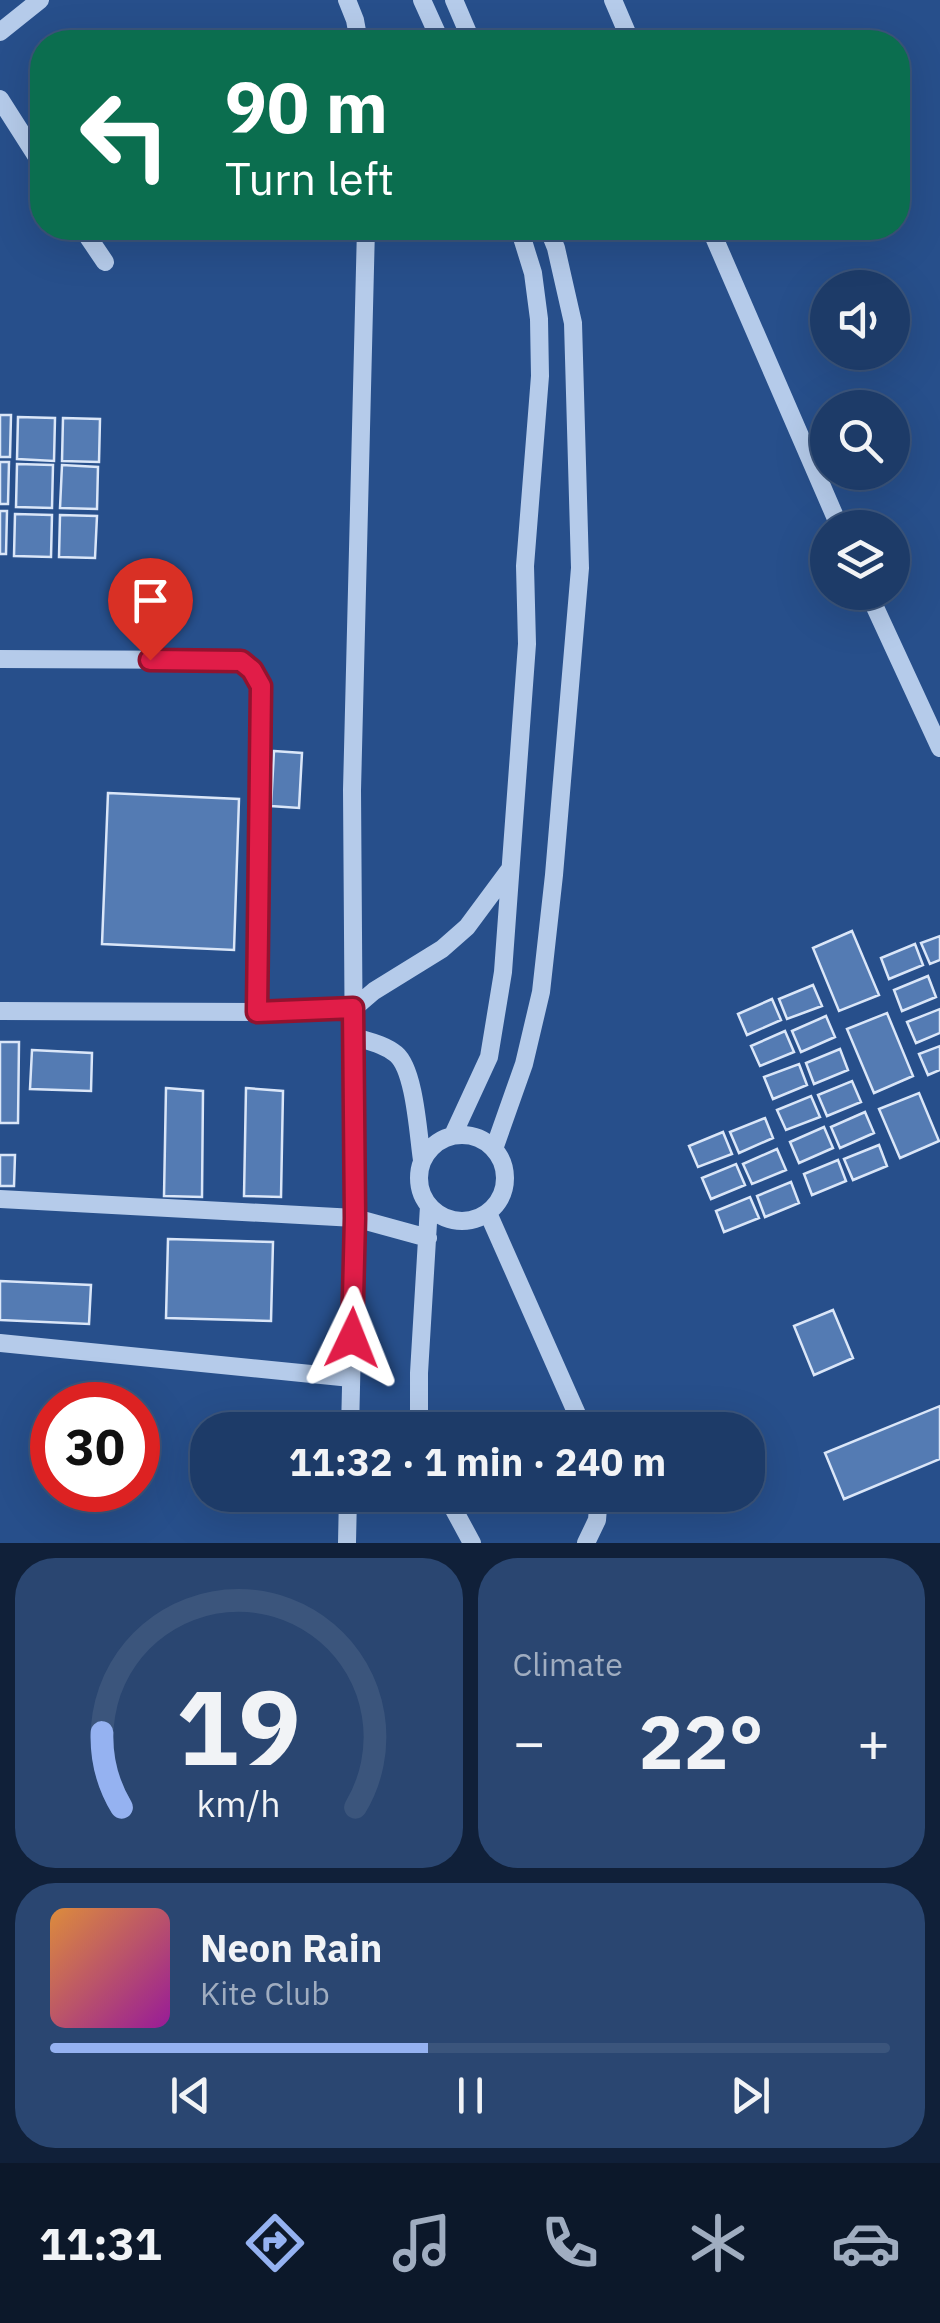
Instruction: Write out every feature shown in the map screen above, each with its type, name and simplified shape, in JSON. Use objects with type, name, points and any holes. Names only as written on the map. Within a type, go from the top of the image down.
[{"type":"street","points":[[0,32],[40,0]]},
{"type":"street","points":[[347,0],[357,30]]},
{"type":"street","points":[[422,0],[436,30]]},
{"type":"street","points":[[454,0],[467,30]]},
{"type":"street","points":[[613,0],[626,30]]},
{"type":"street","points":[[0,98],[30,146]]},
{"type":"street","points":[[90,240],[104,262]]},
{"type":"street","points":[[350,1412],[355,1218],[352,790],[366,240]]},
{"type":"street","points":[[453,1134],[489,1057],[502,972],[510,869],[527,644],[525,566],[540,376],[539,318],[533,273],[522,240]]},
{"type":"street","points":[[494,1149],[524,1064],[541,992],[580,568],[573,323],[553,240]]},
{"type":"street","points":[[715,240],[832,510]]},
{"type":"street","points":[[876,610],[940,748]]},
{"type":"street","points":[[0,659],[225,660],[241,661],[252,670],[261,686],[257,1012]]},
{"type":"street","points":[[0,1011],[257,1012],[353,1008],[454,938],[510,869]]},
{"type":"street","points":[[352,1036],[400,1056],[409,1076],[422,1160],[418,1184],[428,1206],[419,1412]]},
{"type":"street","points":[[422,1160],[434,1144],[453,1134],[476,1136],[494,1149],[505,1170],[502,1194],[488,1213],[468,1222],[447,1219],[428,1206]]},
{"type":"street","points":[[0,1199],[355,1218],[428,1238]]},
{"type":"street","points":[[488,1213],[576,1412]]},
{"type":"street","points":[[0,1344],[351,1378]]},
{"type":"street","points":[[347,1543],[348,1512]]},
{"type":"street","points":[[455,1512],[472,1543]]},
{"type":"street","points":[[586,1543],[598,1512]]},
{"type":"building","points":[[0,415],[11,415],[10,457],[0,457]]},
{"type":"building","points":[[18,417],[55,418],[54,461],[17,459]]},
{"type":"building","points":[[63,418],[100,419],[99,462],[62,461]]},
{"type":"building","points":[[0,462],[9,462],[8,504],[0,504]]},
{"type":"building","points":[[17,464],[53,465],[52,508],[16,507]]},
{"type":"building","points":[[62,465],[98,467],[97,509],[60,508]]},
{"type":"building","points":[[0,511],[7,511],[6,554],[0,554]]},
{"type":"building","points":[[15,514],[52,515],[51,557],[14,556]]},
{"type":"building","points":[[60,515],[97,516],[95,558],[59,557]]},
{"type":"building","points":[[274,751],[302,753],[299,808],[271,806]]},
{"type":"building","points":[[108,793],[239,799],[234,950],[102,944]]},
{"type":"building","points":[[852,931],[879,995],[839,1011],[813,948]]},
{"type":"building","points":[[940,936],[940,960],[930,964],[921,943]]},
{"type":"building","points":[[915,944],[923,965],[889,979],[881,958]]},
{"type":"building","points":[[928,976],[936,997],[902,1011],[894,990]]},
{"type":"building","points":[[813,985],[822,1006],[787,1019],[779,999]]},
{"type":"building","points":[[772,999],[781,1020],[747,1035],[738,1014]]},
{"type":"building","points":[[940,1009],[940,1033],[916,1043],[907,1022]]},
{"type":"building","points":[[887,1013],[913,1076],[874,1093],[847,1029]]},
{"type":"building","points":[[826,1016],[835,1037],[801,1052],[792,1031]]},
{"type":"building","points":[[785,1031],[794,1052],[760,1066],[751,1046]]},
{"type":"building","points":[[0,1042],[19,1042],[18,1123],[0,1123]]},
{"type":"building","points":[[940,1046],[940,1070],[928,1075],[919,1054]]},
{"type":"building","points":[[840,1049],[848,1070],[814,1084],[806,1063]]},
{"type":"building","points":[[32,1050],[92,1053],[91,1091],[30,1089]]},
{"type":"building","points":[[799,1064],[807,1085],[773,1099],[764,1077]]},
{"type":"building","points":[[852,1081],[861,1102],[827,1116],[818,1095]]},
{"type":"building","points":[[166,1088],[203,1091],[202,1197],[164,1196]]},
{"type":"building","points":[[246,1088],[283,1091],[281,1197],[244,1196]]},
{"type":"building","points":[[919,1093],[939,1141],[900,1158],[879,1109]]},
{"type":"building","points":[[811,1096],[820,1117],[786,1130],[777,1110]]},
{"type":"building","points":[[865,1112],[874,1133],[840,1148],[831,1127]]},
{"type":"building","points":[[765,1118],[773,1138],[739,1153],[730,1132]]},
{"type":"building","points":[[824,1127],[833,1148],[799,1163],[790,1142]]},
{"type":"building","points":[[723,1132],[732,1154],[698,1167],[689,1146]]},
{"type":"building","points":[[879,1145],[887,1166],[853,1180],[844,1159]]},
{"type":"building","points":[[777,1149],[786,1170],[752,1184],[743,1164]]},
{"type":"building","points":[[0,1155],[15,1155],[14,1186],[0,1186]]},
{"type":"building","points":[[838,1160],[846,1181],[812,1195],[804,1174]]},
{"type":"building","points":[[736,1164],[745,1185],[711,1199],[702,1178]]},
{"type":"building","points":[[791,1182],[799,1203],[765,1217],[757,1196]]},
{"type":"building","points":[[750,1197],[759,1218],[724,1232],[716,1211]]},
{"type":"building","points":[[168,1239],[273,1242],[271,1321],[166,1318]]},
{"type":"building","points":[[0,1281],[91,1285],[89,1324],[0,1320]]},
{"type":"building","points":[[833,1310],[853,1358],[814,1375],[794,1326]]},
{"type":"building","points":[[940,1406],[940,1459],[844,1499],[825,1453]]},
{"type":"route","points":[[150,660],[241,661],[261,686],[257,1012],[353,1008],[352,1338]]}]
